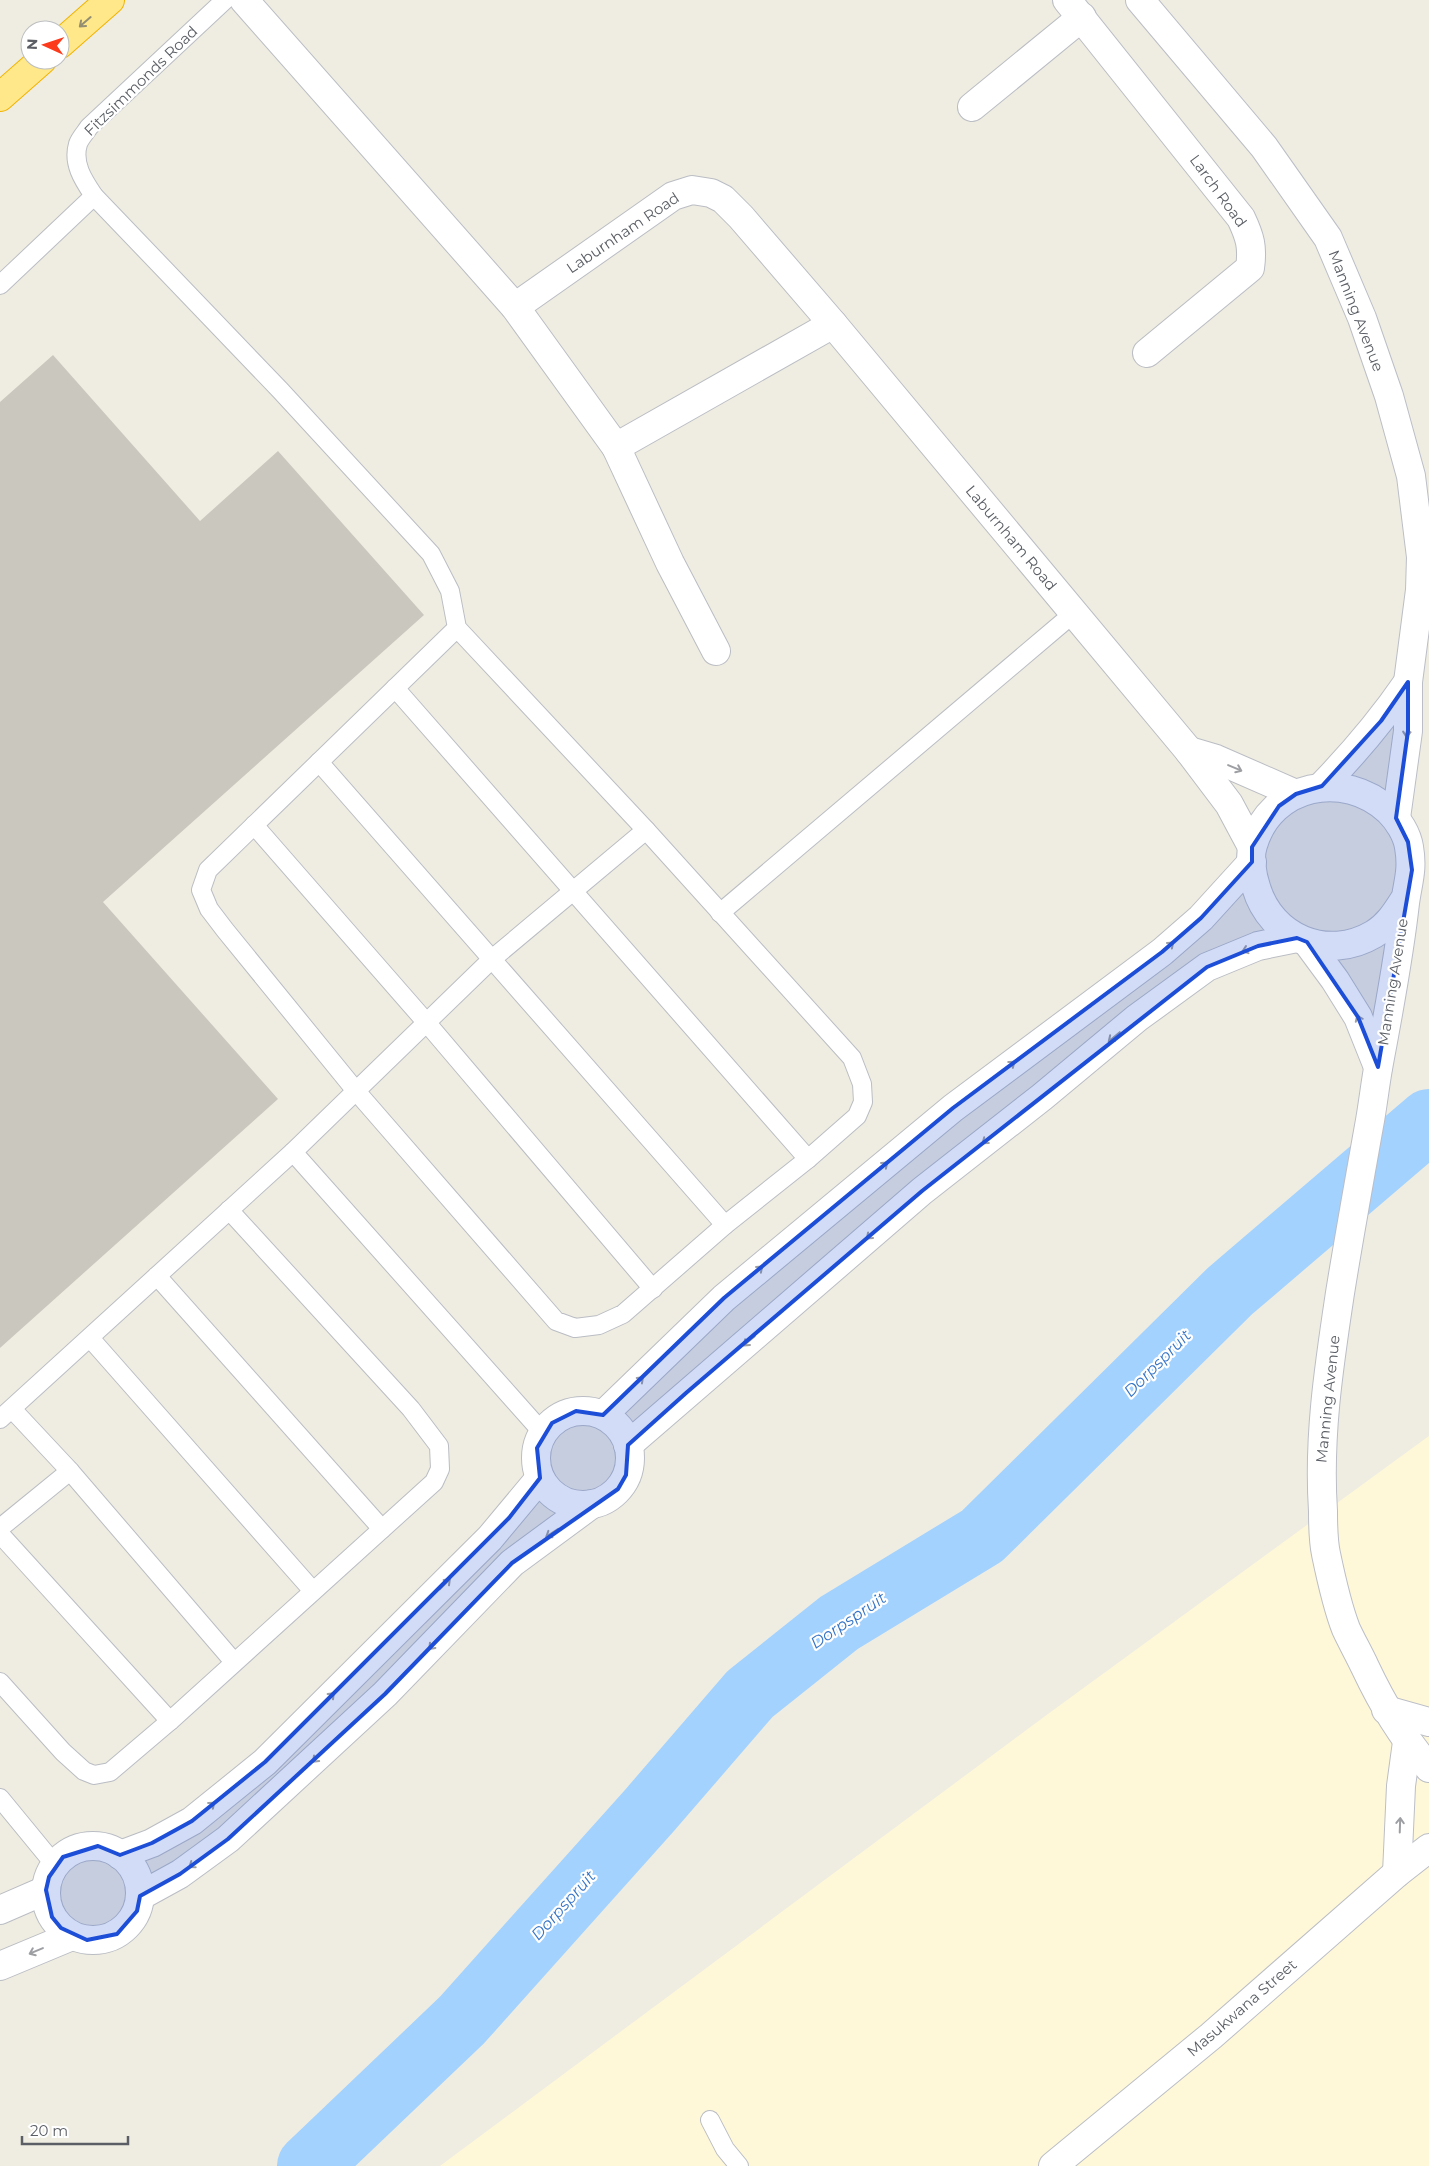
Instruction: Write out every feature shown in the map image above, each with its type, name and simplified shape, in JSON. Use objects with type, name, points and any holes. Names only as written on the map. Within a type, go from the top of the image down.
[{"type":"highway","points":[[70,35],[110,0]]},
{"type":"highway","points":[[0,106],[10,88],[31,70]]},
{"type":"street","points":[[244,0],[515,307],[616,447],[670,563],[716,651]]},
{"type":"street","name":"Manning Avenue","points":[[1140,0],[1264,147],[1328,238],[1362,318],[1389,396],[1411,476],[1421,557],[1420,590],[1408,682],[1408,731],[1396,818]]},
{"type":"street","name":"Larch Road","points":[[972,107],[1075,9],[1241,218],[1250,236],[1252,252],[1250,268],[1147,353]]},
{"type":"street","name":"Laburnham Road","points":[[515,307],[673,196],[692,190],[711,193],[723,199],[741,217],[833,324],[1189,751],[1229,804],[1252,854]]},
{"type":"street","points":[[616,447],[833,324]]},
{"type":"street","name":"Manning Avenue","points":[[1322,786],[1358,750],[1382,721],[1408,682]]},
{"type":"street","points":[[1189,751],[1216,760],[1296,794]]},
{"type":"street","points":[[603,1416],[724,1298],[945,1114],[1162,952],[1201,918],[1252,854],[1265,822],[1279,806],[1296,794],[1322,786],[1350,788],[1376,798],[1396,818],[1408,842],[1412,870],[1406,897],[1394,917],[1376,933],[1354,943],[1330,946],[1302,940],[1258,946],[1206,967],[1145,1012],[1042,1097],[922,1191],[628,1445]]},
{"type":"street","points":[[1252,854],[1253,879],[1261,904],[1276,923],[1302,940]]},
{"type":"street","name":"Manning Avenue","points":[[1406,897],[1394,988],[1346,1258],[1325,1398],[1320,1473],[1325,1550],[1345,1626],[1386,1710],[1407,1742],[1429,1768]]},
{"type":"street","name":"Manning Avenue","points":[[1302,940],[1335,980],[1358,1017],[1377,1080]]},
{"type":"street","points":[[140,1896],[180,1874],[228,1839],[385,1694],[512,1563],[592,1504],[606,1499],[618,1489],[628,1468],[628,1445],[623,1432],[603,1416],[590,1411],[576,1411],[563,1415],[552,1422],[543,1434],[537,1448],[536,1463],[540,1478],[549,1491],[562,1500],[576,1504],[592,1504]]},
{"type":"street","points":[[120,1855],[152,1843],[192,1821],[265,1762],[490,1538],[540,1478]]},
{"type":"street","points":[[1386,1710],[1429,1722]]},
{"type":"street","points":[[1397,1873],[1401,1786],[1407,1742]]},
{"type":"street","points":[[98,1846],[110,1849],[120,1855],[131,1866],[138,1880],[140,1896],[137,1911],[128,1924],[117,1934],[102,1940],[87,1940],[72,1936],[61,1928],[52,1917],[47,1904],[46,1890],[49,1877],[55,1865],[63,1856],[74,1850],[98,1846]]},
{"type":"street","name":"Masukwana Street","points":[[1053,2166],[1211,2036],[1397,1873],[1429,1848]]},
{"type":"street","points":[[0,1910],[46,1890]]},
{"type":"street","points":[[0,1966],[72,1936]]},
{"type":"lane","name":"Fitzsimmonds Road","points":[[226,0],[89,127],[78,144],[77,162],[80,175],[94,196],[280,390],[431,554],[450,591],[456,628]]},
{"type":"lane","points":[[0,285],[94,196]]},
{"type":"lane","points":[[720,913],[1074,613]]},
{"type":"lane","points":[[456,628],[646,830],[852,1058],[862,1084],[864,1102],[857,1116],[808,1160],[725,1225],[623,1314],[599,1325],[575,1328],[556,1321],[356,1091],[225,930],[209,909],[202,890],[208,870],[456,628]]},
{"type":"lane","points":[[396,688],[808,1160]]},
{"type":"lane","points":[[319,762],[725,1225]]},
{"type":"lane","points":[[254,825],[426,1022],[652,1289]]},
{"type":"lane","points":[[234,1662],[70,1471],[6,1414],[293,1152],[492,959],[646,830]]},
{"type":"lane","points":[[293,1152],[543,1434]]},
{"type":"lane","points":[[0,1682],[64,1752],[84,1771],[94,1775],[110,1772],[170,1721],[434,1482],[440,1470],[438,1446],[411,1409],[229,1210]]},
{"type":"lane","points":[[157,1276],[382,1529]]},
{"type":"lane","points":[[90,1338],[313,1592]]},
{"type":"lane","points":[[0,1528],[70,1471]]},
{"type":"lane","points":[[0,1534],[170,1721]]},
{"type":"lane","points":[[0,1798],[55,1865]]},
{"type":"lane","points":[[710,2120],[725,2149],[739,2166]]},
{"type":"highlighted area","points":[[1408,682],[1408,731],[1396,818],[1408,842],[1412,870],[1378,1067],[1358,1017],[1307,942],[1297,938],[1258,946],[1207,967],[922,1191],[686,1393],[628,1445],[626,1475],[618,1489],[512,1563],[385,1694],[228,1839],[180,1874],[140,1896],[137,1911],[117,1934],[87,1940],[61,1928],[52,1917],[46,1890],[49,1877],[63,1857],[98,1846],[120,1855],[152,1843],[192,1821],[265,1762],[509,1518],[540,1478],[537,1448],[552,1423],[576,1411],[603,1415],[724,1298],[953,1108],[1162,952],[1201,918],[1252,862],[1252,847],[1279,806],[1296,794],[1322,786],[1381,721]]},
{"type":"shaded area","points":[[1429,1436],[1429,2166],[440,2166],[1048,1714]]},
{"type":"building","points":[[53,355],[200,521],[278,451],[424,615],[103,902],[278,1099],[0,1348],[0,402]]},
{"type":"waterway","name":"Dorpspruit","points":[[309,2166],[462,2020],[649,1811],[750,1694],[839,1623],[982,1536],[1230,1291],[1429,1121]]}]
